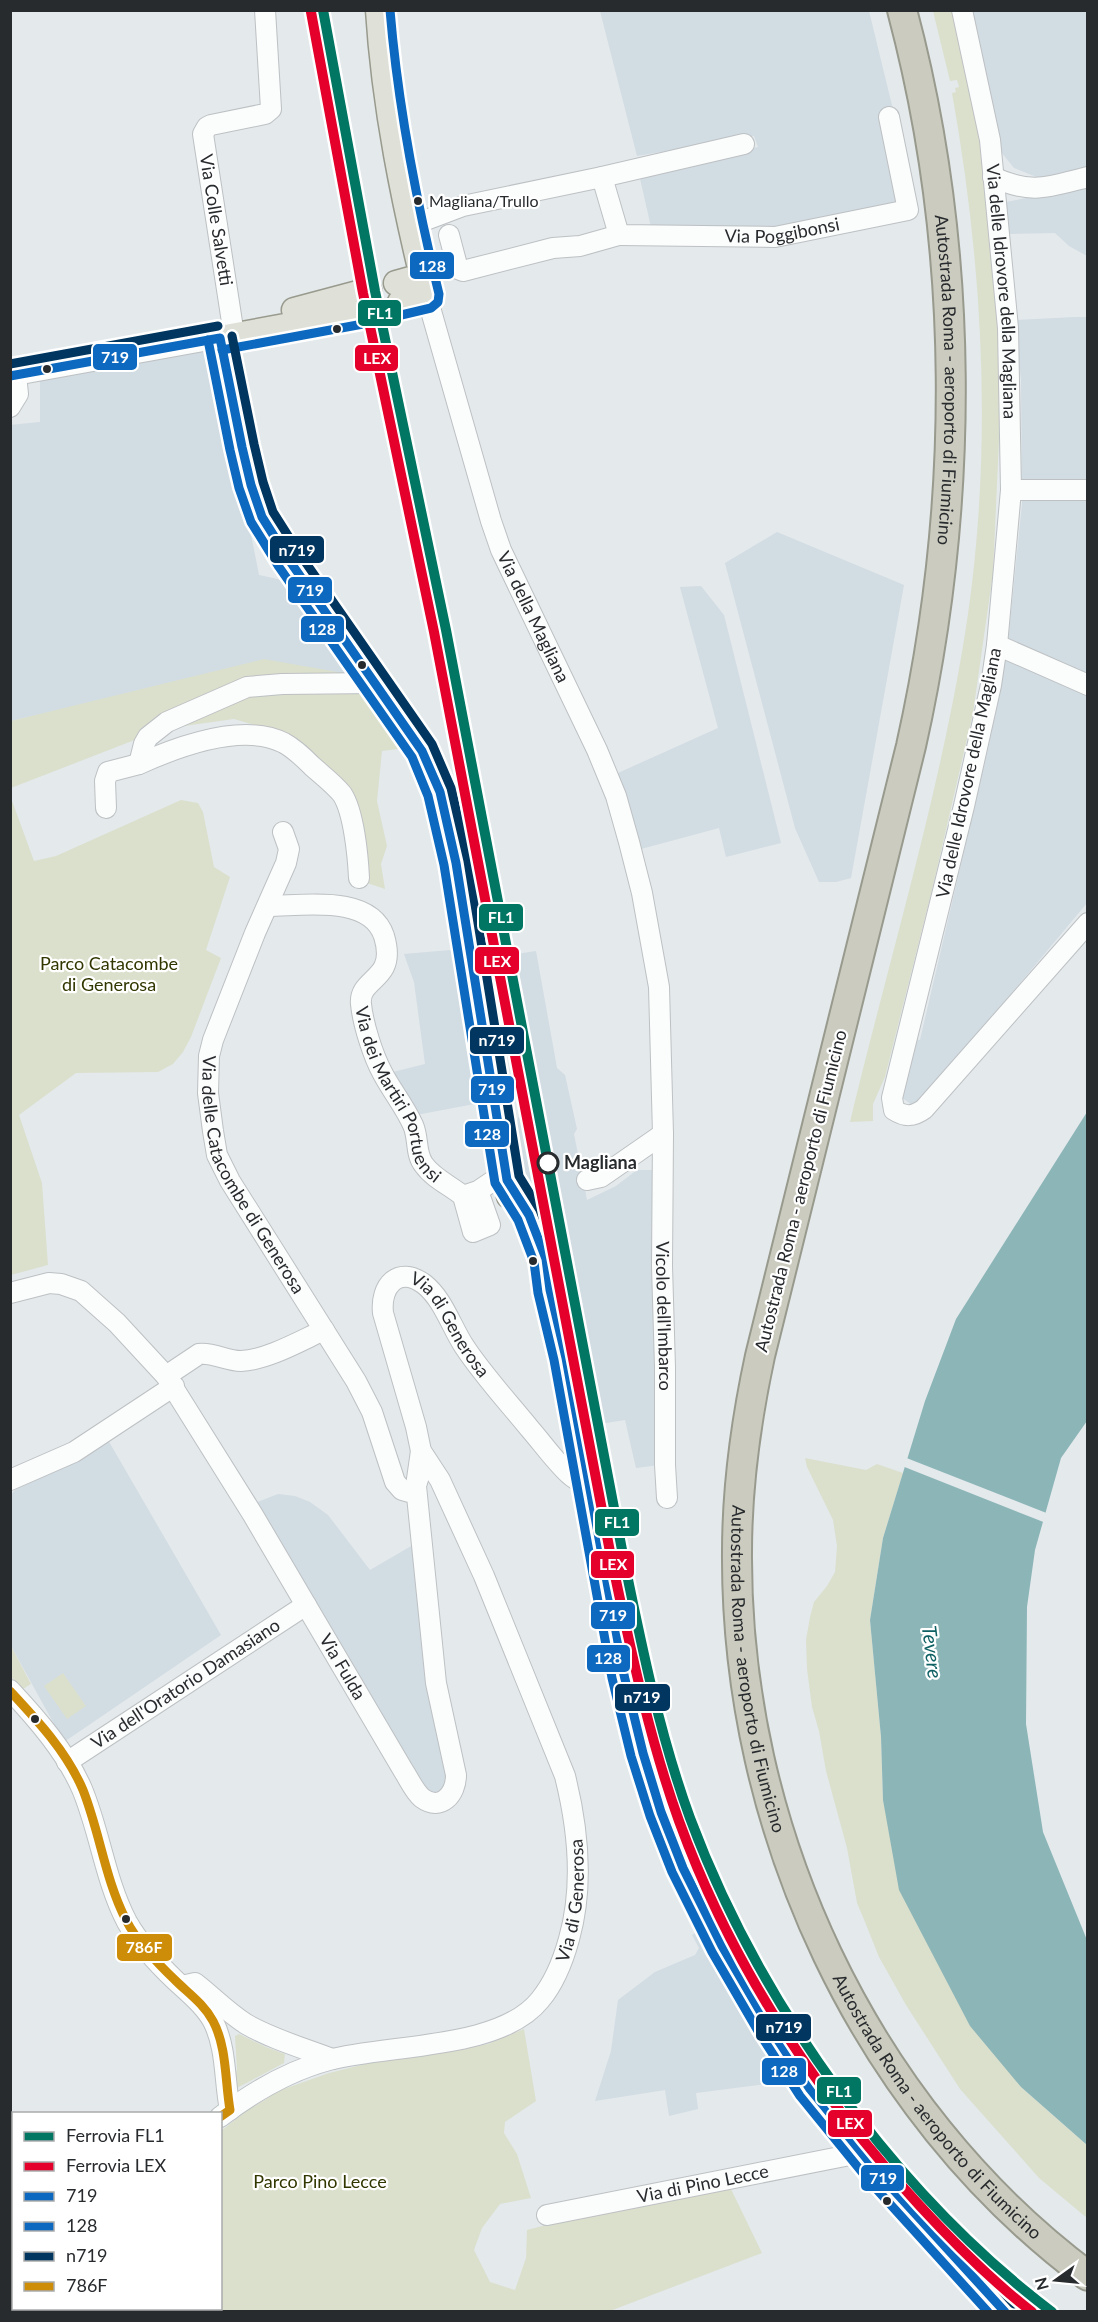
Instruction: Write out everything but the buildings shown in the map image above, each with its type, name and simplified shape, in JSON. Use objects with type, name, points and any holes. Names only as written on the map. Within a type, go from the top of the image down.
[{"type":"highway","name":"Autostrada Roma - aeroporto di Fiumicino","points":[[902,10],[928,132],[940,217],[948,299],[951,436],[943,560],[927,671],[916,726],[751,1400],[749,1490],[760,1657],[784,1789],[836,1972],[890,2065],[928,2118],[987,2188],[1027,2226],[1088,2276]]},
{"type":"highway","name":"Autostrada Roma - aeroporto di Fiumicino","points":[[749,1490],[777,1360],[934,728],[953,624],[963,538],[969,404],[966,302],[958,210],[950,158],[920,10]]},
{"type":"highway","name":"Autostrada Roma - aeroporto di Fiumicino","points":[[817,1911],[931,2091],[1001,2175],[1088,2255]]},
{"type":"main road","name":"Via della Magliana","points":[[378,10],[385,81],[410,226],[424,287]]},
{"type":"main road","points":[[398,293],[424,287]]},
{"type":"main road","points":[[371,300],[227,336],[242,447],[262,517],[289,560],[426,757],[445,815],[507,1176],[524,1205],[546,1259],[550,1290],[565,1352],[632,1713],[655,1793],[683,1868],[715,1933],[768,2025],[810,2089],[860,2153],[1005,2312]]},
{"type":"street","name":"Via Colle Salvetti","points":[[227,336],[203,134],[211,125],[265,114],[271,109],[265,10]]},
{"type":"street","name":"Via delle Idrovore della Magliana","points":[[962,10],[986,115],[993,177],[1008,328],[1011,490],[997,645],[964,806],[892,1098],[894,1110],[915,1116],[924,1109],[1088,923]]},
{"type":"street","name":"Via Poggibonsi","points":[[619,236],[775,237],[908,210],[889,117]]},
{"type":"street","points":[[410,226],[463,206],[744,144]]},
{"type":"street","points":[[449,235],[458,269],[463,271],[553,248],[580,246],[619,236],[602,177]]},
{"type":"street","points":[[993,177],[1016,186],[1032,189],[1088,177]]},
{"type":"street","name":"Via della Magliana","points":[[424,287],[501,550],[597,750],[616,796],[642,893],[659,987],[663,1134]]},
{"type":"street","points":[[10,407],[18,394],[13,375],[227,336]]},
{"type":"street","points":[[1011,490],[1088,490]]},
{"type":"street","points":[[997,645],[1088,685]]},
{"type":"street","points":[[139,764],[148,737],[167,722],[246,687],[282,684],[375,683]]},
{"type":"street","points":[[106,808],[105,781],[108,772],[139,764],[160,754],[212,738],[254,735],[281,742],[295,750],[343,795],[356,838],[359,878]]},
{"type":"street","name":"Via delle Catacombe di Generosa","points":[[283,832],[289,844],[288,856],[213,1040],[208,1064],[209,1104],[216,1147],[220,1162],[242,1200],[365,1396],[395,1482],[406,1492],[413,1491],[416,1485]]},
{"type":"street","name":"Via dei Martiri Portuensi","points":[[268,906],[339,905],[374,918],[387,944],[387,956],[385,966],[368,984],[362,993],[360,1002],[382,1072],[414,1127],[421,1161],[429,1170],[470,1193],[507,1176]]},
{"type":"street","points":[[587,1180],[601,1177],[663,1134]]},
{"type":"street","name":"Vicolo dell'Imbarco","points":[[663,1134],[664,1465],[667,1498]]},
{"type":"street","name":"Via di Generosa","points":[[225,2113],[280,2078],[302,2068],[332,2059],[475,2036],[502,2028],[522,2017],[539,2002],[553,1981],[572,1928],[577,1858],[569,1794],[559,1759],[484,1576],[437,1474],[421,1451],[383,1313],[382,1303],[386,1290],[395,1280],[404,1277],[416,1280],[428,1288],[472,1357],[516,1412],[568,1473],[589,1486]]},
{"type":"street","name":"Via Fulda","points":[[10,1293],[49,1283],[61,1284],[81,1291],[117,1323],[170,1381],[417,1791],[430,1802],[439,1802],[447,1799],[455,1788],[456,1768],[436,1683],[416,1485],[421,1451]]},
{"type":"street","points":[[10,1480],[74,1452],[170,1381],[199,1354],[206,1353],[238,1361],[257,1358],[324,1330]]},
{"type":"street","points":[[416,1485],[424,1469],[431,1469],[437,1474]]},
{"type":"street","name":"Via dell'Oratorio Damasiano","points":[[67,1762],[306,1605]]},
{"type":"street","points":[[10,1689],[67,1762],[84,1796],[114,1894],[127,1921],[150,1954],[209,2014],[218,2032],[224,2056],[225,2113]]},
{"type":"street","points":[[181,1986],[195,1983],[230,2013],[262,2033],[332,2059]]},
{"type":"street","name":"Via di Pino Lecce","points":[[547,2215],[860,2153]]},
{"type":"shaded area","points":[[600,11],[869,11],[916,204],[774,227],[651,227],[639,174],[758,147],[754,136],[637,156]]},
{"type":"shaded area","points":[[970,11],[1087,11],[1087,173],[1039,178],[1014,168],[1002,153]]},
{"type":"shaded area","points":[[1087,186],[1087,256],[1069,246],[1055,233],[1008,234],[1006,202]]},
{"type":"shaded area","points":[[1087,317],[1087,673],[1008,642],[1022,504],[1021,380],[1015,320]]},
{"type":"shaded area","points":[[214,348],[259,575],[296,583],[360,676],[89,703],[11,721],[10,425],[40,422],[40,378]]},
{"type":"shaded area","points":[[777,532],[904,585],[851,878],[836,882],[819,882],[795,828],[725,563]]},
{"type":"shaded area","points":[[701,586],[724,615],[781,843],[726,857],[719,828],[641,849],[618,773],[718,728],[680,587]]},
{"type":"shaded area","points":[[1006,656],[1087,692],[1087,903],[916,1108],[901,1097],[912,1039],[920,1040],[990,740]]},
{"type":"shaded area","points":[[462,949],[485,1102],[416,1115],[389,1073],[425,1064],[414,982],[404,954]]},
{"type":"shaded area","points":[[536,951],[557,1068],[565,1075],[577,1129],[574,1134],[587,1200],[616,1186],[637,1170],[654,1170],[659,1465],[636,1468],[625,1420],[587,1426],[549,1229],[540,1203],[525,1201],[512,1160],[518,1118],[526,1110],[497,957]]},
{"type":"shaded area","points":[[108,1440],[221,1635],[64,1742],[11,1646],[10,1496],[15,1490],[74,1462]]},
{"type":"shaded area","points":[[278,1494],[295,1496],[310,1502],[328,1515],[370,1570],[413,1545],[452,1764],[442,1795],[426,1794],[255,1503]]},
{"type":"shaded area","points":[[701,1929],[788,2081],[696,2093],[698,2109],[669,2116],[665,2090],[595,2101],[611,2051],[618,2000],[655,1972],[695,1955],[699,1948],[692,1935]]},
{"type":"green space","points":[[933,11],[954,11],[975,95],[998,305],[1000,418],[993,573],[973,713],[885,1077],[873,1104],[873,1121],[850,1122],[924,829],[951,711],[972,582],[979,512],[982,442],[978,302],[972,232],[952,93],[956,92],[955,88],[959,87],[957,80],[950,81]]},
{"type":"green space","points":[[264,659],[360,676],[414,747],[382,751],[377,801],[387,846],[381,864],[385,889],[364,882],[349,794],[322,761],[281,733],[234,719],[163,729],[11,788],[11,721]]},
{"type":"green space","name":"Parco Catacombe di Generosa","points":[[11,798],[34,861],[56,856],[181,800],[198,803],[203,812],[214,867],[230,877],[206,950],[221,958],[191,1037],[173,1064],[158,1072],[76,1073],[19,1115],[42,1183],[48,1265],[11,1275]]},
{"type":"green space","points":[[805,1458],[866,1470],[877,1464],[903,1473],[883,1538],[870,1620],[881,1737],[883,1800],[1021,2087],[1087,2145],[1087,2218],[1039,2178],[960,2089],[906,2005],[879,1957],[857,1903],[847,1848],[826,1771],[812,1707],[807,1669],[806,1640],[810,1617],[814,1602],[835,1572],[837,1546],[833,1520],[807,1467]]},
{"type":"green space","points":[[11,1646],[31,1684],[23,1689],[11,1677]]},
{"type":"green space","points":[[63,1673],[86,1706],[67,1719],[44,1686]]},
{"type":"green space","name":"Parco Pino Lecce","points":[[524,2029],[536,2101],[505,2122],[504,2133],[517,2154],[531,2198],[500,2204],[482,2228],[474,2250],[490,2282],[515,2290],[526,2258],[527,2230],[576,2217],[729,2185],[762,2253],[610,2311],[61,2312],[62,2310],[222,2310],[222,2130],[245,2112],[281,2090],[329,2073],[401,2055],[449,2052],[488,2044]]},
{"type":"green space","points":[[239,2034],[285,2054],[284,2063],[237,2088],[234,2085],[237,2069],[235,2036]]},
{"type":"water","name":"Tevere","points":[[1087,1112],[1087,1421],[1061,1458],[1035,1550],[1027,1607],[1026,1724],[1043,1832],[1087,1940],[1087,2145],[1021,2087],[970,2026],[899,1890],[883,1800],[881,1737],[870,1620],[883,1538],[925,1401],[956,1319]]},
{"type":"pier","points":[[904,1457],[1049,1514],[1046,1523],[902,1466]]},
{"type":"rail line","name":"FL1","points":[[323,10],[375,291],[446,630],[623,1555],[652,1688],[679,1786],[719,1887],[753,1956],[793,2024],[838,2089],[886,2152],[938,2210],[994,2264],[1052,2312]]},
{"type":"rail line","name":"LEX","points":[[311,12],[363,293],[434,632],[611,1557],[640,1690],[668,1789],[700,1874],[724,1926],[780,2025],[812,2073],[846,2119],[920,2206],[974,2262],[1032,2312]]},
{"type":"transit line","name":"128","points":[[222,350],[363,324],[431,308],[438,302],[439,294],[415,188],[403,118],[390,10]]},
{"type":"transit line","name":"n719","points":[[10,364],[218,326]]},
{"type":"transit line","name":"n719","points":[[232,336],[254,444],[273,512],[432,744],[451,788],[468,861],[519,1176],[540,1210],[558,1256],[562,1288],[578,1356],[636,1672],[672,1808],[694,1863],[733,1940],[778,2019],[820,2082],[888,2166],[1014,2304]]},
{"type":"transit line","name":"719","points":[[220,338],[242,447],[262,517],[289,560],[422,751],[440,792],[456,863],[507,1180],[529,1215],[546,1259],[624,1675],[643,1753],[661,1812],[683,1868],[722,1946],[768,2025],[810,2089],[879,2174],[1005,2312]]},
{"type":"transit line","name":"719","points":[[10,376],[220,338]]},
{"type":"transit line","name":"128","points":[[208,340],[230,450],[239,488],[251,522],[279,567],[412,757],[428,796],[444,865],[495,1183],[518,1220],[534,1262],[612,1678],[631,1756],[650,1816],[672,1872],[712,1952],[758,2031],[800,2096],[870,2182],[988,2312]]},
{"type":"transit line","name":"786F","points":[[10,1691],[51,1738],[76,1776],[89,1806],[113,1888],[126,1920],[142,1945],[200,2004],[218,2031],[230,2110],[222,2116]]},
{"type":"place","name":"Magliana/Trullo","points":[[418,201]]},
{"type":"place","name":"Magliana","points":[[548,1163]]}]
